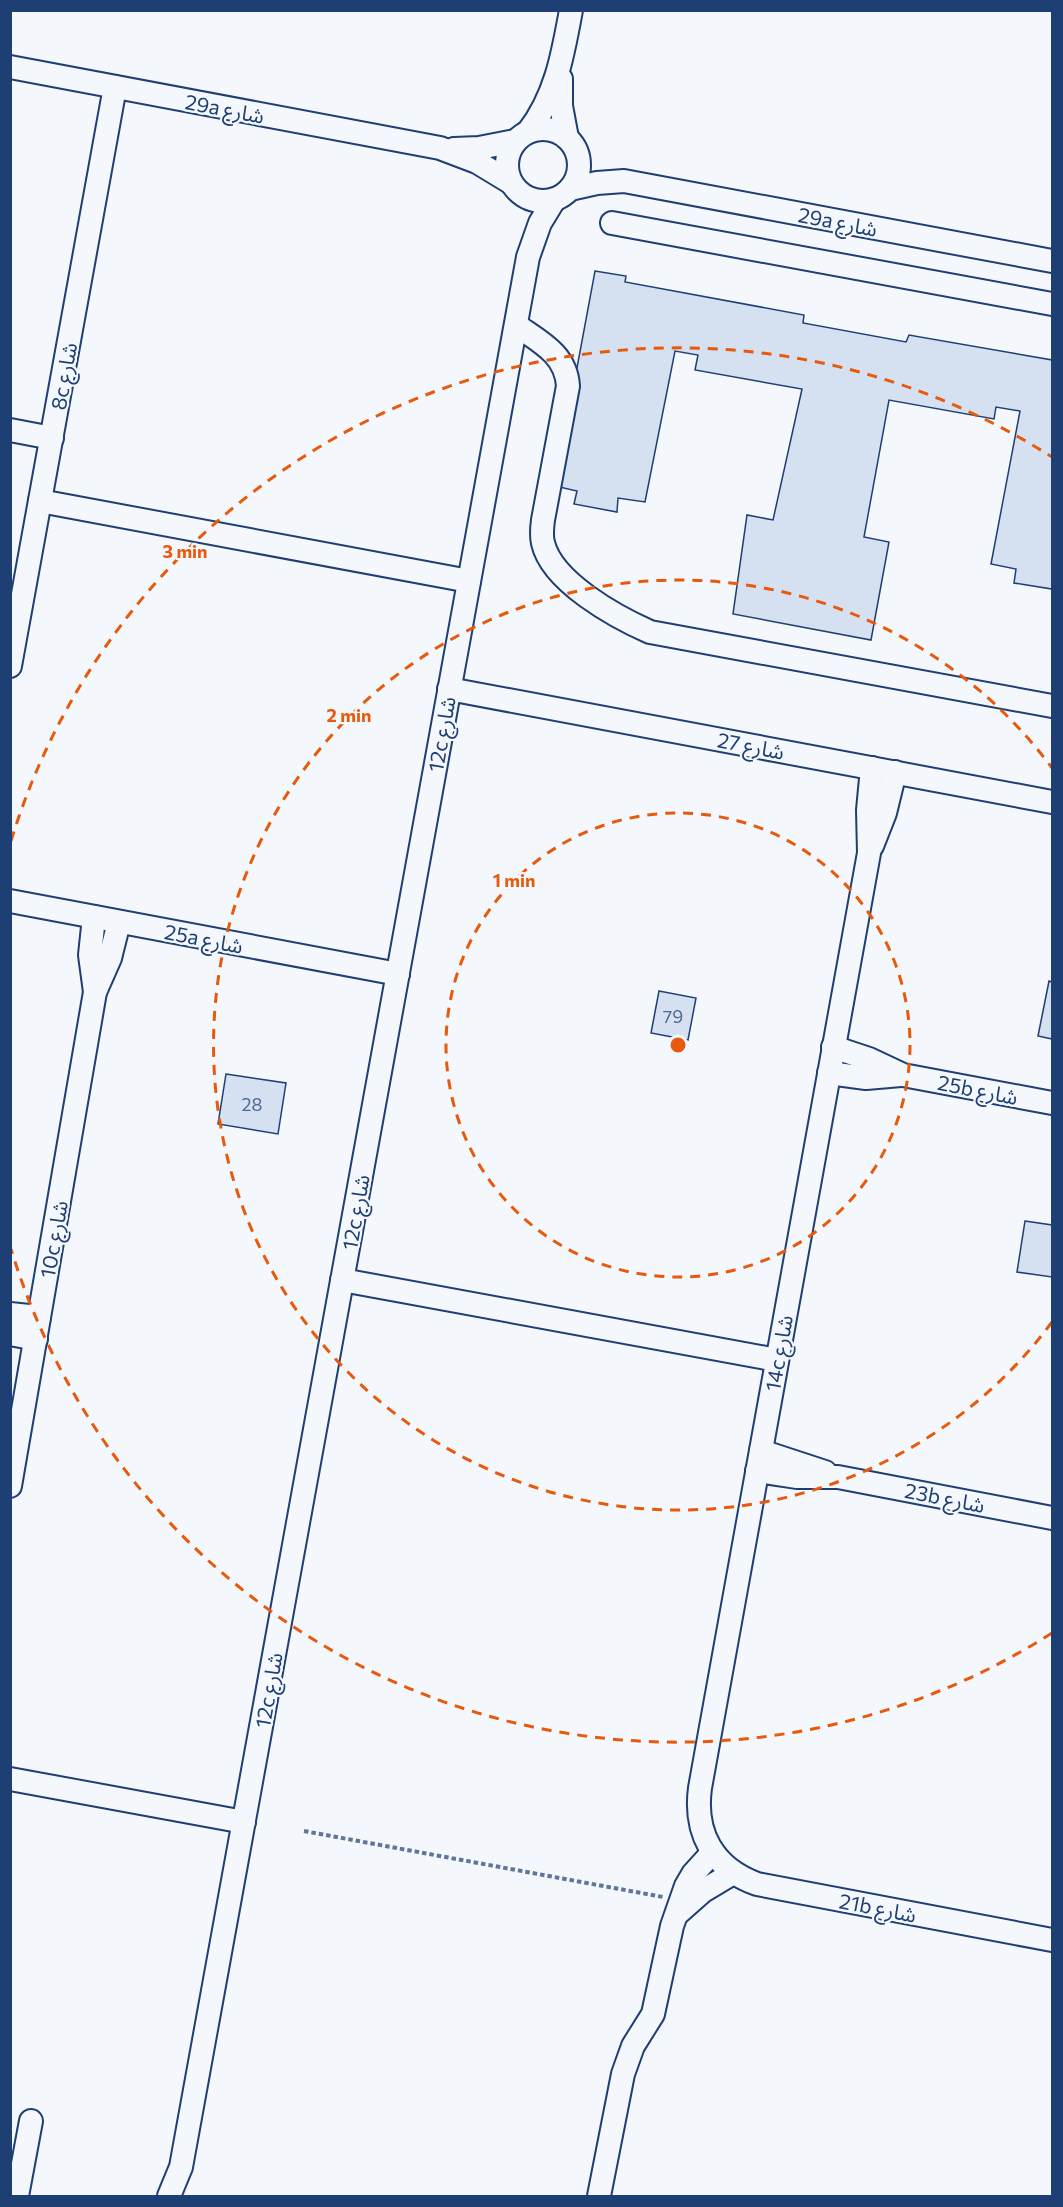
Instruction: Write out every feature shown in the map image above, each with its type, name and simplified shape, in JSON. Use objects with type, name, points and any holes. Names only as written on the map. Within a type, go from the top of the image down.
[{"type":"street","points":[[561,62],[561,106],[579,167],[574,182],[562,194],[534,200],[513,186],[507,172],[506,161],[509,150],[522,137],[547,102],[561,62],[571,10]]},
{"type":"street","name":"29a شارع","points":[[10,67],[440,148],[477,162],[513,186]]},
{"type":"street","name":"8c شارع","points":[[10,666],[16,604],[40,501],[115,87]]},
{"type":"street","points":[[522,137],[548,130],[558,133],[571,145]]},
{"type":"street","name":"29a شارع","points":[[440,148],[479,148],[522,137]]},
{"type":"street","name":"29a شارع","points":[[571,145],[599,167],[624,181]]},
{"type":"street","name":"29a شارع","points":[[562,194],[597,183],[624,181],[1053,261]]},
{"type":"street","name":"12c شارع","points":[[513,186],[524,218],[528,257]]},
{"type":"street","name":"12c شارع","points":[[169,2196],[181,2167],[528,257],[540,223],[562,194]]},
{"type":"street","points":[[612,223],[1053,304]]},
{"type":"street","points":[[516,325],[555,353],[566,368],[568,377],[543,520],[542,541],[551,560],[567,579],[605,610],[650,632],[1053,706]]},
{"type":"street","points":[[10,430],[52,438]]},
{"type":"street","points":[[40,501],[469,581]]},
{"type":"street","name":"شارع 27","points":[[449,689],[1053,802]]},
{"type":"street","name":"14c شارع","points":[[713,1852],[701,1826],[698,1800],[868,853],[868,810],[872,768]]},
{"type":"street","name":"14c شارع","points":[[868,853],[885,813],[895,772]]},
{"type":"street","name":"25a شارع","points":[[10,902],[398,974]]},
{"type":"street","name":"10c شارع","points":[[94,917],[90,955],[95,992]]},
{"type":"street","name":"10c شارع","points":[[10,1486],[95,992],[110,958],[119,922]]},
{"type":"street","name":"25b شارع","points":[[833,1047],[869,1059],[903,1075],[1053,1103]]},
{"type":"street","name":"25b شارع","points":[[829,1073],[866,1078],[903,1075]]},
{"type":"street","points":[[342,1280],[777,1360]]},
{"type":"street","points":[[10,1314],[38,1328]]},
{"type":"street","points":[[10,1334],[38,1328]]},
{"type":"street","name":"23b شارع","points":[[759,1461],[797,1477],[838,1477],[1053,1518]]},
{"type":"street","points":[[10,1779],[244,1822]]},
{"type":"street","points":[[599,2196],[623,2074],[633,2046],[653,2014],[678,1907],[693,1874],[713,1852]]},
{"type":"street","name":"21b شارع","points":[[713,1852],[733,1873],[757,1884],[1053,1940]]},
{"type":"street","points":[[678,1907],[733,1873]]},
{"type":"street","points":[[16,2196],[31,2121]]},
{"type":"street","name":"12c شارع","points":[[181,2167],[182,2196]]},
{"type":"path","points":[[304,1831],[678,1907]]},
{"type":"building","points":[[595,271],[626,276],[625,282],[804,315],[803,323],[906,342],[909,335],[1052,360],[1052,589],[1014,583],[1016,569],[991,564],[1020,411],[996,407],[994,419],[889,400],[864,537],[889,542],[871,640],[733,614],[747,515],[773,520],[802,389],[695,370],[698,355],[675,351],[645,502],[618,498],[617,512],[574,504],[577,491],[555,486]]},
{"type":"building","points":[[1049,981],[1052,982],[1052,1039],[1038,1036]]},
{"type":"building","points":[[659,991],[696,998],[688,1040],[651,1033]]},
{"type":"building","points":[[226,1074],[286,1083],[278,1134],[218,1124]]},
{"type":"building","points":[[1025,1221],[1052,1225],[1052,1277],[1017,1272]]}]
